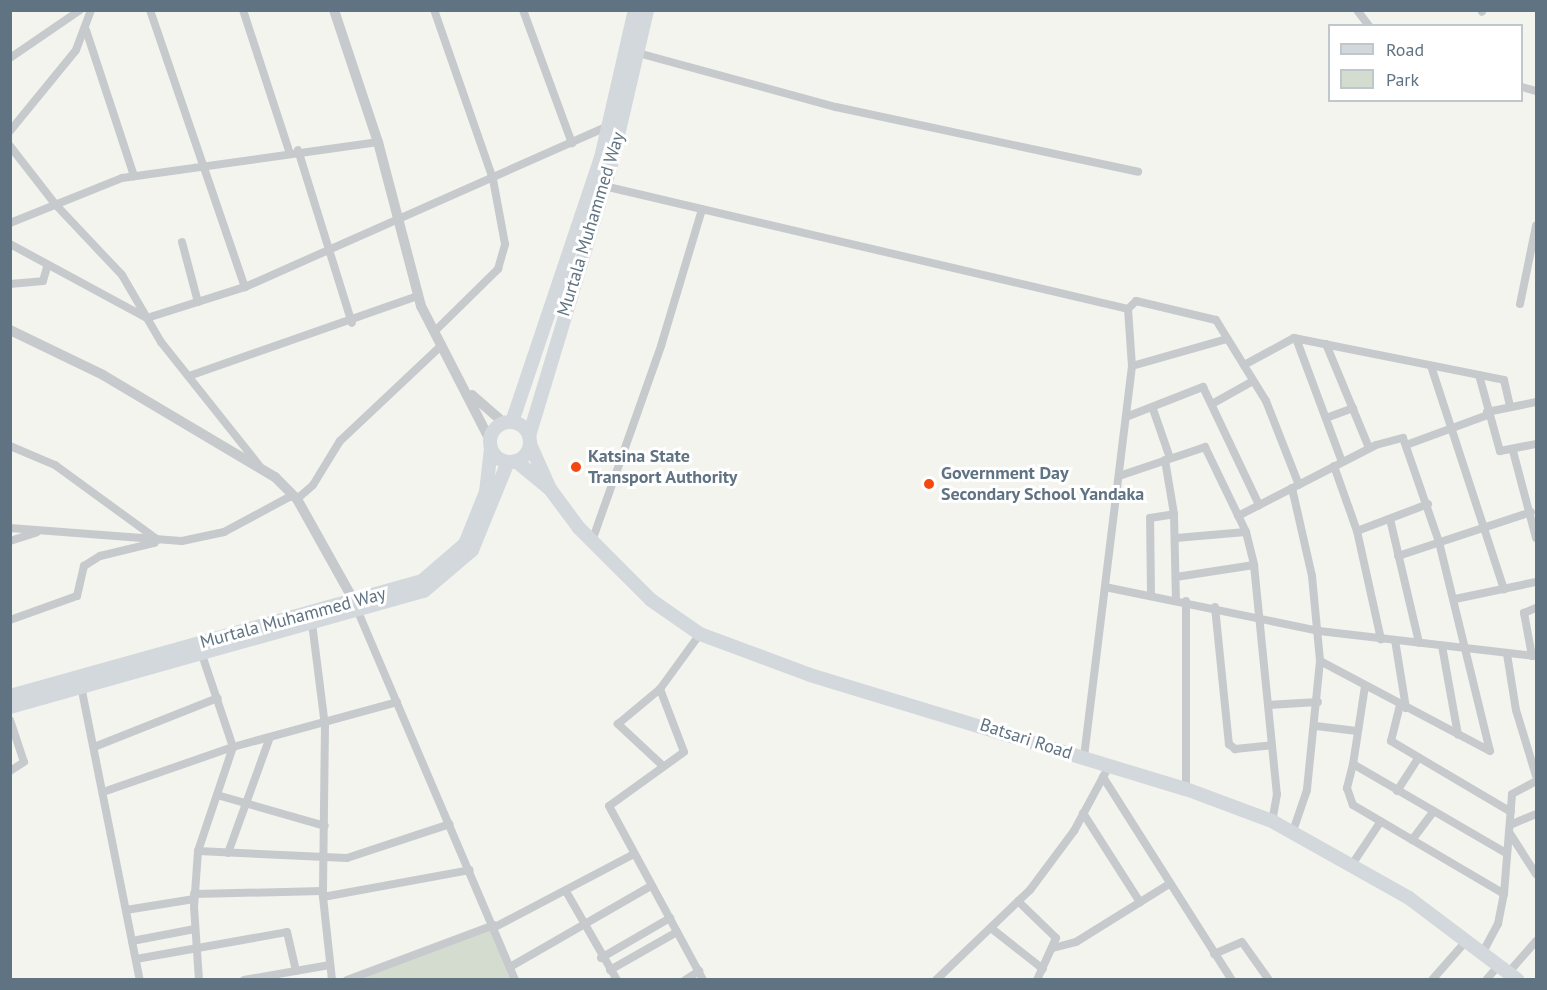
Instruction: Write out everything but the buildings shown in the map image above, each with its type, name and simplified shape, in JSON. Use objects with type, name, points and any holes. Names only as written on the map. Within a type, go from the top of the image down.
[{"type":"main road","name":"Murtala Muhammed Way","points":[[508,423],[609,126],[635,10]]},
{"type":"main road","name":"Murtala Muhammed Way","points":[[529,440],[604,186],[647,10]]},
{"type":"main road","points":[[508,423],[529,440],[550,489],[490,444],[508,423]]},
{"type":"main road","points":[[10,707],[312,623],[356,606],[424,591],[462,563],[481,534],[512,462],[529,440]]},
{"type":"main road","name":"Murtala Muhammed Way","points":[[10,696],[356,606],[422,581],[456,557],[486,492],[490,444]]},
{"type":"main road","name":"Batsari Road","points":[[550,489],[591,541],[656,604],[700,634],[810,675],[1084,758],[1106,772],[1186,789],[1272,821],[1353,863],[1467,940],[1509,972]]},
{"type":"street","points":[[10,58],[80,10]]},
{"type":"street","points":[[10,131],[39,103],[86,30],[91,10]]},
{"type":"street","points":[[243,10],[352,323]]},
{"type":"street","points":[[334,10],[378,142],[418,296],[434,332],[470,393],[490,444]]},
{"type":"street","points":[[434,332],[498,269],[505,244],[493,179],[435,10]]},
{"type":"street","points":[[523,10],[572,143]]},
{"type":"street","points":[[1357,10],[1368,24]]},
{"type":"street","points":[[152,11],[207,166],[245,287]]},
{"type":"street","points":[[86,30],[134,176]]},
{"type":"street","points":[[638,53],[836,107],[1138,172]]},
{"type":"street","points":[[10,244],[47,267],[147,318],[245,287],[398,223],[609,126]]},
{"type":"street","points":[[10,223],[56,205],[97,184],[293,151],[378,142]]},
{"type":"street","points":[[10,146],[56,205],[122,275],[147,318],[259,465],[295,497],[356,606],[494,926],[515,980]]},
{"type":"street","points":[[604,186],[1128,309]]},
{"type":"street","points":[[591,541],[661,346],[702,209]]},
{"type":"street","points":[[1520,304],[1535,240],[1536,226]]},
{"type":"street","points":[[182,242],[198,302]]},
{"type":"street","points":[[10,284],[43,281],[47,267]]},
{"type":"street","points":[[189,376],[352,323],[418,296]]},
{"type":"street","points":[[1128,309],[1136,302],[1213,317],[1253,381],[1295,487],[1319,631],[1320,661],[1316,726],[1307,789],[1293,831]]},
{"type":"street","points":[[1084,758],[1132,366],[1128,309]]},
{"type":"street","points":[[10,330],[103,375],[259,465]]},
{"type":"street","points":[[1132,366],[1227,339]]},
{"type":"street","points":[[1244,365],[1289,339],[1326,344],[1504,380],[1510,405]]},
{"type":"street","points":[[1297,341],[1326,418],[1357,531],[1381,639]]},
{"type":"street","points":[[1326,344],[1370,448]]},
{"type":"street","points":[[10,620],[77,596],[84,566],[100,556],[161,542],[224,532],[295,497],[313,485],[340,441],[442,345]]},
{"type":"street","points":[[1431,366],[1487,527],[1504,589]]},
{"type":"street","points":[[1479,375],[1498,447],[1513,451],[1536,444]]},
{"type":"street","points":[[1212,404],[1253,381]]},
{"type":"street","points":[[1126,417],[1153,409],[1203,387],[1259,505]]},
{"type":"street","points":[[470,393],[508,423]]},
{"type":"street","points":[[1406,445],[1510,405],[1536,402]]},
{"type":"street","points":[[1326,418],[1353,408]]},
{"type":"street","points":[[1153,409],[1168,459],[1176,538],[1176,599]]},
{"type":"street","points":[[1238,516],[1370,448],[1399,436],[1406,445],[1428,504],[1455,599],[1464,649],[1492,746],[1485,751],[1320,661]]},
{"type":"street","points":[[10,446],[55,465],[161,542]]},
{"type":"street","points":[[1119,476],[1204,447],[1246,532],[1254,565],[1277,794],[1272,821]]},
{"type":"street","points":[[1513,451],[1532,506],[1536,538]]},
{"type":"street","points":[[1357,531],[1428,504]]},
{"type":"street","points":[[1398,556],[1487,527],[1532,506]]},
{"type":"street","points":[[1151,595],[1150,518],[1174,513]]},
{"type":"street","points":[[1390,519],[1419,643]]},
{"type":"street","points":[[10,528],[161,542]]},
{"type":"street","points":[[10,541],[40,530]]},
{"type":"street","points":[[1176,538],[1246,532]]},
{"type":"street","points":[[1176,577],[1254,565]]},
{"type":"street","points":[[1455,599],[1536,582]]},
{"type":"street","points":[[1105,587],[1186,601],[1319,631],[1534,656],[1524,613],[1536,608]]},
{"type":"street","points":[[1186,601],[1186,789]]},
{"type":"street","points":[[1215,607],[1229,744],[1235,749],[1272,745]]},
{"type":"street","points":[[312,623],[325,726],[323,894],[332,980]]},
{"type":"street","points":[[663,766],[617,727],[660,689],[700,634]]},
{"type":"street","points":[[1395,640],[1403,707],[1390,739],[1511,812]]},
{"type":"street","points":[[1442,646],[1458,735]]},
{"type":"street","points":[[1483,952],[1498,924],[1504,894],[1506,853],[1514,790],[1536,778],[1517,718],[1507,654]]},
{"type":"street","points":[[199,980],[194,896],[198,851],[233,747],[202,655]]},
{"type":"street","points":[[81,686],[140,980]]},
{"type":"street","points":[[1365,686],[1347,798],[1412,840],[1504,894]]},
{"type":"street","points":[[660,689],[685,749],[609,803],[651,886],[701,975],[685,980]]},
{"type":"street","points":[[94,747],[218,698]]},
{"type":"street","points":[[103,792],[233,747],[325,726],[397,702]]},
{"type":"street","points":[[1268,705],[1318,702]]},
{"type":"street","points":[[10,720],[24,762],[10,771]]},
{"type":"street","points":[[1316,726],[1357,731]]},
{"type":"street","points":[[228,853],[270,737]]},
{"type":"street","points":[[1397,791],[1419,757]]},
{"type":"street","points":[[1353,765],[1506,853]]},
{"type":"street","points":[[936,980],[1018,901],[1083,813],[1106,772]]},
{"type":"street","points":[[1106,772],[1169,884],[1232,980]]},
{"type":"street","points":[[217,795],[325,826]]},
{"type":"street","points":[[1412,840],[1434,812]]},
{"type":"street","points":[[1083,813],[1140,902]]},
{"type":"street","points":[[1510,828],[1536,814]]},
{"type":"street","points":[[1353,863],[1381,821]]},
{"type":"street","points":[[198,851],[323,859],[353,856],[450,824]]},
{"type":"street","points":[[1510,828],[1536,874]]},
{"type":"street","points":[[347,980],[494,926],[567,892],[634,854]]},
{"type":"street","points":[[126,910],[194,896],[323,894],[470,870]]},
{"type":"street","points":[[1053,948],[1076,942],[1169,884]]},
{"type":"street","points":[[510,968],[584,929],[651,886]]},
{"type":"street","points":[[567,892],[584,929],[613,977],[677,932]]},
{"type":"street","points":[[1018,901],[1054,933],[1053,948],[1037,980]]},
{"type":"street","points":[[601,958],[669,918]]},
{"type":"street","points":[[992,928],[1043,969]]},
{"type":"street","points":[[132,941],[195,929]]},
{"type":"street","points":[[136,959],[290,932],[296,971]]},
{"type":"street","points":[[1432,980],[1467,940]]},
{"type":"street","points":[[1486,980],[1509,972],[1536,941]]},
{"type":"street","points":[[1214,954],[1242,942],[1269,980]]},
{"type":"street","points":[[244,980],[330,965]]},
{"type":"green space","points":[[493,923],[512,980],[341,980]]},
{"type":"place","name":"Katsina State Transport Authority","points":[[576,467]]},
{"type":"place","name":"Government Day Secondary School Yandaka","points":[[929,484]]}]
